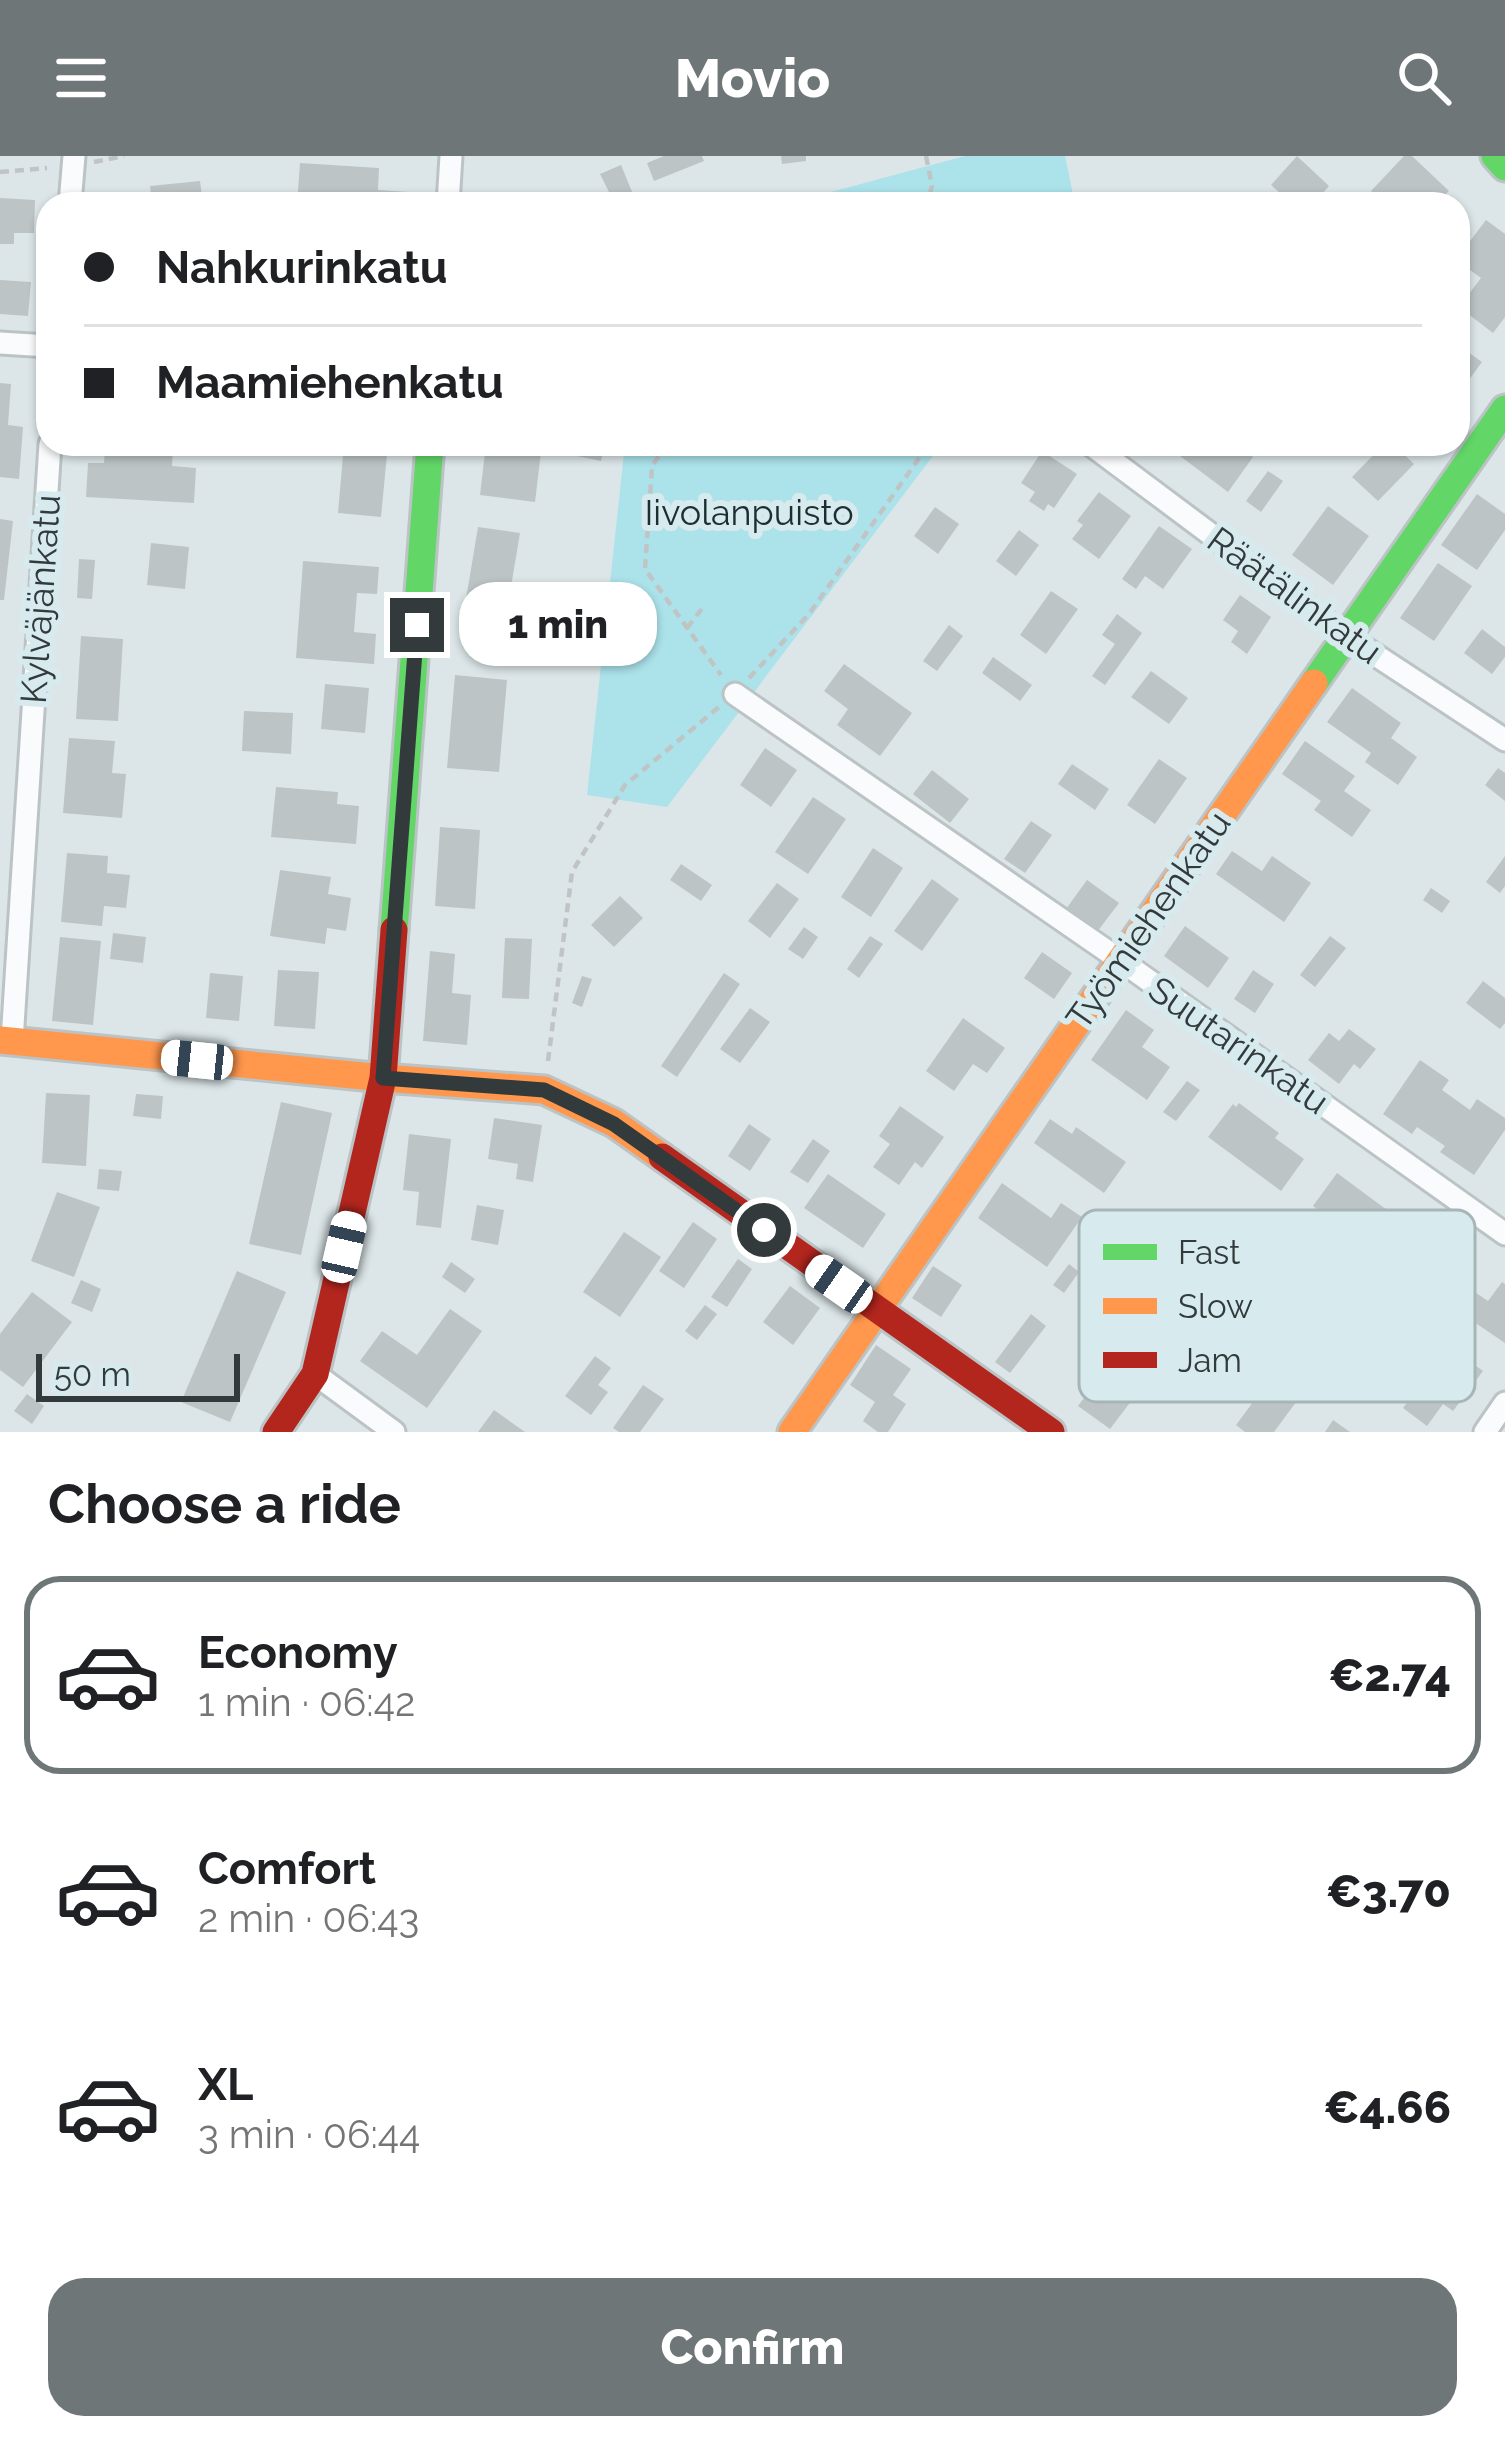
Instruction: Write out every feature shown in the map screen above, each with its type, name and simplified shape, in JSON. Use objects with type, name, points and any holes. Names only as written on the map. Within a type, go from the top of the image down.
[{"type":"street","points":[[71,192],[74,156]]},
{"type":"street","points":[[449,192],[451,156]]},
{"type":"street","points":[[1495,156],[1505,166]]},
{"type":"street","points":[[0,344],[36,346]]},
{"type":"street","name":"Työmiehenkatu","points":[[791,1432],[1505,409]]},
{"type":"street","name":"Kylväjänkatu","points":[[6,1041],[49,456]]},
{"type":"street","points":[[276,1432],[315,1374],[383,1078],[429,456]]},
{"type":"street","name":"Räätälinkatu","points":[[1106,456],[1348,637],[1505,740]]},
{"type":"street","name":"Suutarinkatu","points":[[735,694],[1471,1210]]},
{"type":"street","points":[[6,1041],[544,1090],[614,1124],[1051,1432]]},
{"type":"street","name":"Suutarinkatu","points":[[1475,1213],[1505,1234]]},
{"type":"street","points":[[315,1374],[394,1432]]},
{"type":"street","points":[[1485,1432],[1505,1402]]},
{"type":"path","points":[[926,156],[930,192]]},
{"type":"path","points":[[659,456],[652,466],[645,569],[735,694]]},
{"type":"path","points":[[544,1090],[572,872],[625,785],[735,694],[809,614],[921,456]]},
{"type":"path","points":[[688,628],[704,606]]},
{"type":"green space","points":[[965,156],[1065,156],[1072,192],[831,192]]},
{"type":"green space","name":"Iivolanpuisto","points":[[624,456],[933,456],[667,807],[587,795]]},
{"type":"building","points":[[664,156],[702,156],[704,161],[654,181],[647,163]]},
{"type":"building","points":[[781,156],[806,156],[806,161],[782,164]]},
{"type":"building","points":[[1297,156],[1329,186],[1324,192],[1279,192],[1271,185]]},
{"type":"building","points":[[1404,156],[1412,156],[1449,191],[1372,192]]},
{"type":"building","points":[[300,163],[379,168],[378,190],[409,192],[298,192]]},
{"type":"building","points":[[621,165],[632,192],[609,192],[600,174]]},
{"type":"building","points":[[200,181],[201,192],[151,192],[150,186]]},
{"type":"building","points":[[0,198],[35,200],[34,233],[14,233],[14,244],[0,244]]},
{"type":"building","points":[[1486,220],[1505,234],[1505,317],[1493,333],[1470,315],[1470,292],[1481,278],[1470,270],[1470,241]]},
{"type":"building","points":[[0,280],[31,282],[28,316],[0,314]]},
{"type":"building","points":[[1470,354],[1482,362],[1470,378]]},
{"type":"building","points":[[0,383],[11,384],[8,425],[23,427],[19,479],[0,477]]},
{"type":"building","points":[[104,456],[172,456],[172,466],[196,468],[194,503],[86,497],[88,463],[104,463]]},
{"type":"building","points":[[343,456],[387,456],[381,517],[338,513]]},
{"type":"building","points":[[485,456],[541,456],[535,502],[480,495]]},
{"type":"building","points":[[1039,456],[1050,456],[1077,474],[1054,508],[1048,504],[1044,511],[1029,501],[1035,492],[1021,483]]},
{"type":"building","points":[[1180,456],[1252,456],[1228,492]]},
{"type":"building","points":[[1372,456],[1406,456],[1414,464],[1378,501],[1352,477]]},
{"type":"building","points":[[1268,471],[1283,481],[1261,512],[1246,501]]},
{"type":"building","points":[[1099,492],[1131,516],[1099,559],[1072,539],[1083,525],[1077,521]]},
{"type":"building","points":[[1477,494],[1505,514],[1505,530],[1477,570],[1441,545]]},
{"type":"building","points":[[1328,506],[1369,536],[1333,585],[1292,555]]},
{"type":"building","points":[[935,507],[959,524],[938,554],[914,536]]},
{"type":"building","points":[[0,519],[13,521],[4,600],[0,600]]},
{"type":"building","points":[[1159,526],[1192,549],[1163,589],[1145,576],[1136,589],[1122,579]]},
{"type":"building","points":[[478,527],[520,533],[506,617],[464,611]]},
{"type":"building","points":[[1019,530],[1039,545],[1016,576],[996,561]]},
{"type":"building","points":[[151,543],[189,547],[185,589],[147,585]]},
{"type":"building","points":[[79,559],[95,560],[92,599],[77,598]]},
{"type":"building","points":[[303,561],[379,567],[377,594],[357,593],[354,632],[376,634],[374,664],[296,658]]},
{"type":"building","points":[[1438,563],[1472,586],[1434,641],[1400,618]]},
{"type":"building","points":[[1051,591],[1078,609],[1046,654],[1020,635]]},
{"type":"building","points":[[1240,595],[1271,617],[1247,654],[1231,642],[1238,631],[1223,620]]},
{"type":"building","points":[[529,609],[564,615],[559,649],[523,643]]},
{"type":"building","points":[[1117,614],[1142,633],[1105,685],[1092,676],[1115,644],[1102,635]]},
{"type":"building","points":[[949,625],[963,636],[937,671],[923,661]]},
{"type":"building","points":[[1482,629],[1505,647],[1505,657],[1492,674],[1464,653]]},
{"type":"building","points":[[81,636],[123,639],[118,721],[76,719]]},
{"type":"building","points":[[993,657],[1032,685],[1020,701],[982,673]]},
{"type":"building","points":[[844,664],[912,713],[880,756],[837,725],[848,709],[824,691]]},
{"type":"building","points":[[1151,671],[1188,698],[1169,724],[1131,697]]},
{"type":"building","points":[[455,675],[507,680],[499,772],[447,768]]},
{"type":"building","points":[[325,684],[369,688],[365,733],[321,729]]},
{"type":"building","points":[[1352,688],[1401,723],[1391,738],[1417,757],[1398,785],[1365,762],[1371,753],[1327,722]]},
{"type":"building","points":[[244,711],[293,713],[291,754],[242,751]]},
{"type":"building","points":[[69,738],[115,741],[112,773],[126,774],[122,818],[63,813]]},
{"type":"building","points":[[1305,741],[1355,776],[1344,791],[1371,810],[1352,837],[1314,810],[1321,801],[1282,774]]},
{"type":"building","points":[[765,748],[797,770],[771,807],[740,785]]},
{"type":"building","points":[[1159,759],[1187,778],[1155,824],[1127,805]]},
{"type":"building","points":[[1072,764],[1109,789],[1095,810],[1058,784]]},
{"type":"building","points":[[1498,768],[1505,773],[1505,801],[1485,785]]},
{"type":"building","points":[[932,770],[969,799],[950,823],[913,794]]},
{"type":"building","points":[[276,787],[338,792],[337,804],[359,806],[356,844],[271,837]]},
{"type":"building","points":[[813,797],[846,819],[808,874],[775,852]]},
{"type":"building","points":[[1031,821],[1052,835],[1025,873],[1004,859]]},
{"type":"building","points":[[440,827],[480,830],[475,909],[435,906]]},
{"type":"building","points":[[873,848],[903,868],[871,917],[841,897]]},
{"type":"building","points":[[1232,851],[1262,871],[1272,856],[1311,883],[1284,922],[1216,874]]},
{"type":"building","points":[[67,853],[108,856],[107,873],[130,875],[126,908],[104,906],[102,926],[61,922]]},
{"type":"building","points":[[1505,856],[1505,886],[1500,893],[1486,882]]},
{"type":"building","points":[[681,864],[712,885],[701,901],[670,880]]},
{"type":"building","points":[[280,870],[331,877],[328,894],[351,898],[346,931],[327,928],[325,944],[270,936]]},
{"type":"building","points":[[932,879],[959,899],[922,951],[894,931]]},
{"type":"building","points":[[1087,880],[1119,903],[1097,932],[1066,909]]},
{"type":"building","points":[[777,883],[799,899],[770,938],[748,921]]},
{"type":"building","points":[[1431,888],[1450,901],[1442,913],[1423,900]]},
{"type":"building","points":[[620,896],[643,918],[614,947],[591,925]]},
{"type":"building","points":[[1185,926],[1229,958],[1208,988],[1164,956]]},
{"type":"building","points":[[804,927],[818,937],[803,959],[788,949]]},
{"type":"building","points":[[113,933],[146,937],[143,963],[110,959]]},
{"type":"building","points":[[870,936],[883,944],[859,978],[847,969]]},
{"type":"building","points":[[1330,936],[1346,948],[1315,987],[1300,975]]},
{"type":"building","points":[[60,937],[101,941],[93,1025],[52,1021]]},
{"type":"building","points":[[505,938],[532,939],[529,999],[502,998]]},
{"type":"building","points":[[430,951],[455,954],[452,993],[471,995],[467,1045],[423,1041]]},
{"type":"building","points":[[1042,952],[1072,973],[1054,999],[1024,978]]},
{"type":"building","points":[[278,970],[319,972],[315,1029],[274,1026]]},
{"type":"building","points":[[1253,970],[1274,984],[1255,1013],[1234,999]]},
{"type":"building","points":[[210,973],[243,976],[239,1021],[206,1018]]},
{"type":"building","points":[[724,973],[740,984],[677,1077],[661,1066]]},
{"type":"building","points":[[582,976],[592,979],[582,1007],[572,1003]]},
{"type":"building","points":[[1483,981],[1505,998],[1505,1023],[1500,1029],[1466,1003]]},
{"type":"building","points":[[750,1008],[770,1022],[740,1063],[720,1049]]},
{"type":"building","points":[[1126,1010],[1154,1030],[1142,1047],[1170,1067],[1147,1100],[1091,1060]]},
{"type":"building","points":[[963,1018],[1005,1048],[987,1073],[973,1064],[954,1091],[926,1071]]},
{"type":"building","points":[[1349,1029],[1376,1049],[1360,1069],[1354,1064],[1339,1084],[1308,1060],[1329,1033],[1339,1041]]},
{"type":"building","points":[[1420,1060],[1449,1080],[1442,1090],[1470,1110],[1477,1099],[1505,1118],[1505,1130],[1474,1175],[1440,1152],[1445,1146],[1417,1127],[1412,1134],[1383,1114]]},
{"type":"building","points":[[1187,1081],[1200,1090],[1176,1121],[1163,1112]]},
{"type":"building","points":[[46,1093],[90,1095],[86,1166],[42,1163]]},
{"type":"building","points":[[136,1094],[163,1096],[161,1119],[133,1116]]},
{"type":"building","points":[[281,1102],[332,1113],[301,1255],[249,1244]]},
{"type":"building","points":[[1239,1103],[1304,1159],[1281,1191],[1208,1137],[1233,1104]]},
{"type":"building","points":[[900,1106],[944,1137],[922,1168],[915,1162],[899,1185],[873,1167],[890,1144],[879,1136]]},
{"type":"building","points":[[494,1118],[542,1125],[533,1182],[516,1179],[518,1164],[488,1159]]},
{"type":"building","points":[[1050,1119],[1072,1134],[1076,1127],[1126,1162],[1104,1193],[1034,1143]]},
{"type":"building","points":[[749,1124],[771,1139],[750,1171],[728,1156]]},
{"type":"building","points":[[409,1134],[451,1139],[441,1228],[416,1225],[419,1192],[403,1190]]},
{"type":"building","points":[[813,1139],[830,1151],[808,1183],[790,1172]]},
{"type":"building","points":[[99,1169],[122,1171],[119,1191],[97,1189]]},
{"type":"building","points":[[1337,1173],[1387,1210],[1319,1210],[1313,1206]]},
{"type":"building","points":[[828,1174],[886,1214],[863,1248],[804,1208]]},
{"type":"building","points":[[1002,1183],[1051,1218],[1061,1203],[1079,1215],[1079,1221],[1047,1267],[978,1218]]},
{"type":"building","points":[[57,1192],[100,1207],[74,1277],[31,1261]]},
{"type":"building","points":[[477,1205],[504,1210],[498,1245],[471,1240]]},
{"type":"building","points":[[693,1222],[717,1239],[684,1288],[659,1271]]},
{"type":"building","points":[[624,1232],[661,1257],[620,1317],[583,1292]]},
{"type":"building","points":[[738,1259],[752,1269],[727,1307],[711,1297]]},
{"type":"building","points":[[451,1262],[475,1279],[465,1293],[442,1277]]},
{"type":"building","points":[[1069,1264],[1079,1272],[1064,1293],[1053,1285]]},
{"type":"building","points":[[933,1266],[962,1285],[941,1317],[912,1298]]},
{"type":"building","points":[[237,1271],[286,1292],[230,1422],[181,1402]]},
{"type":"building","points":[[81,1280],[101,1289],[92,1312],[71,1303]]},
{"type":"building","points":[[1505,1284],[1505,1343],[1475,1323],[1475,1292],[1488,1301]]},
{"type":"building","points":[[790,1286],[820,1308],[793,1345],[763,1322]]},
{"type":"building","points":[[32,1292],[72,1322],[23,1387],[0,1370],[0,1334]]},
{"type":"building","points":[[705,1305],[717,1314],[697,1340],[685,1331]]},
{"type":"building","points":[[450,1309],[482,1331],[427,1408],[360,1361],[382,1331],[417,1355]]},
{"type":"building","points":[[1031,1314],[1046,1326],[1010,1373],[995,1362]]},
{"type":"building","points":[[876,1345],[911,1369],[893,1395],[906,1404],[888,1432],[878,1432],[863,1421],[875,1402],[850,1385]]},
{"type":"building","points":[[595,1356],[611,1368],[598,1385],[608,1392],[591,1415],[565,1396]]},
{"type":"building","points":[[643,1385],[664,1399],[640,1432],[619,1432],[613,1428]]},
{"type":"building","points":[[27,1394],[44,1406],[32,1424],[14,1411]]},
{"type":"building","points":[[1081,1402],[1130,1402],[1110,1429],[1078,1406]]},
{"type":"building","points":[[1253,1402],[1296,1402],[1274,1432],[1245,1432],[1236,1425]]},
{"type":"building","points":[[1407,1402],[1460,1402],[1453,1411],[1443,1404],[1427,1426],[1403,1408]]},
{"type":"building","points":[[494,1410],[525,1432],[478,1432]]},
{"type":"building","points":[[1333,1420],[1350,1432],[1325,1432]]},
{"type":"traffic: fast","points":[[1495,156],[1505,167]]},
{"type":"traffic: fast","points":[[1314,683],[1505,409]]},
{"type":"traffic: fast","points":[[394,930],[429,456]]},
{"type":"traffic: slow","points":[[792,1432],[1314,683]]},
{"type":"traffic: slow","points":[[0,1040],[544,1090],[614,1123],[662,1157]]},
{"type":"traffic: jam","points":[[276,1432],[315,1374],[383,1078],[394,930]]},
{"type":"traffic: jam","points":[[662,1157],[1051,1432]]},
{"type":"route","points":[[417,625],[383,1078],[544,1090],[614,1124],[764,1230]]}]
